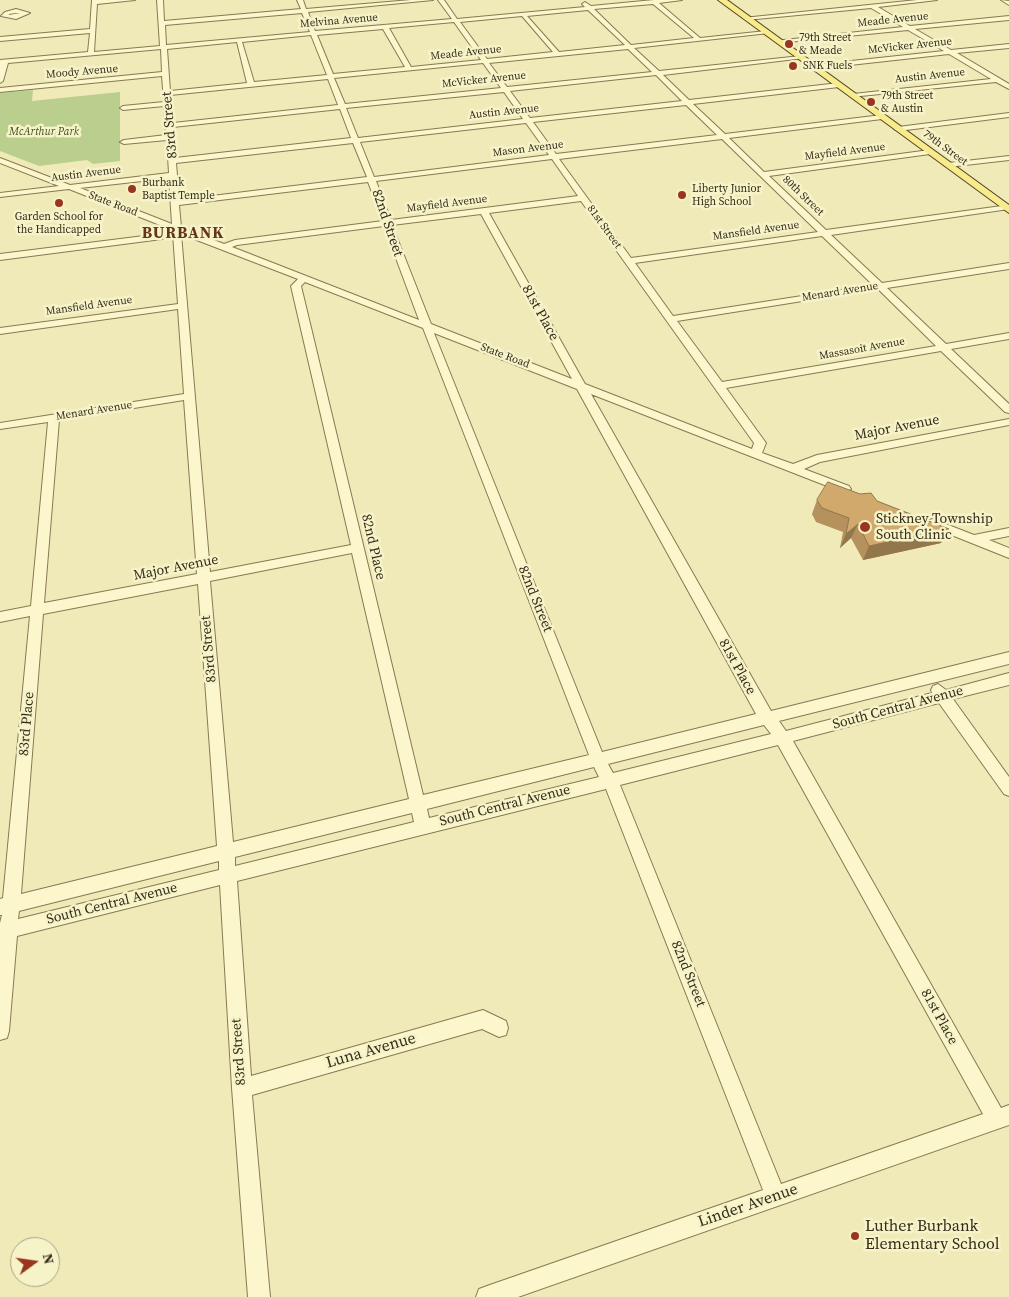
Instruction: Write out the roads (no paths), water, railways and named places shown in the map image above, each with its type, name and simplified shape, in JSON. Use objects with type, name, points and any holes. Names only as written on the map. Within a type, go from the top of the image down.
[{"type":"main road","name":"79th Street","points":[[722,0],[1008,208]]},
{"type":"street","points":[[91,54],[95,2],[132,0]]},
{"type":"street","name":"83rd Street","points":[[160,0],[203,578],[228,876],[242,1088],[260,1297]]},
{"type":"street","name":"82nd Street","points":[[300,0],[598,760],[611,780],[776,1196]]},
{"type":"street","points":[[162,23],[430,0]]},
{"type":"street","name":"81st Street","points":[[441,0],[760,443],[756,454]]},
{"type":"street","name":"80th Street","points":[[580,0],[1009,410]]},
{"type":"street","name":"Melvina Avenue","points":[[2,62],[679,0]]},
{"type":"street","points":[[862,0],[1009,86]]},
{"type":"street","points":[[746,18],[934,0]]},
{"type":"street","points":[[1004,0],[1009,3]]},
{"type":"street","points":[[654,2],[698,39]]},
{"type":"street","points":[[523,14],[558,54]]},
{"type":"street","name":"Meade Avenue","points":[[778,41],[1009,18]]},
{"type":"street","points":[[385,27],[409,68]]},
{"type":"street","points":[[0,39],[93,31]]},
{"type":"street","name":"Meade Avenue","points":[[167,93],[766,33]]},
{"type":"street","points":[[239,40],[251,84]]},
{"type":"street","name":"McVicker Avenue","points":[[814,67],[1009,46]]},
{"type":"street","name":"McVicker Avenue","points":[[170,125],[801,58]]},
{"type":"street","points":[[0,82],[2,62]]},
{"type":"street","name":"Moody Avenue","points":[[0,90],[166,74]]},
{"type":"street","name":"Austin Avenue","points":[[853,96],[1009,78]]},
{"type":"street","name":"Austin Avenue","points":[[172,161],[839,86]]},
{"type":"street","points":[[123,108],[168,104]]},
{"type":"street","points":[[898,129],[1009,116]]},
{"type":"street","name":"Mason Avenue","points":[[176,203],[882,117]]},
{"type":"street","points":[[124,142],[170,137]]},
{"type":"street","name":"Mayfield Avenue","points":[[763,174],[930,152]]},
{"type":"street","points":[[948,165],[1009,158]]},
{"type":"street","name":"State Road","points":[[0,160],[854,493]]},
{"type":"street","name":"Austin Avenue","points":[[0,195],[174,175]]},
{"type":"street","name":"Mayfield Avenue","points":[[225,248],[235,243],[583,198]]},
{"type":"street","name":"Mansfield Avenue","points":[[629,261],[1008,208]]},
{"type":"street","name":"81st Place","points":[[484,211],[760,708],[783,738],[1003,1117]]},
{"type":"street","points":[[0,257],[162,236],[177,229]]},
{"type":"street","name":"Menard Avenue","points":[[670,319],[1009,266]]},
{"type":"street","name":"82nd Place","points":[[304,278],[296,286],[423,826]]},
{"type":"street","name":"Mansfield Avenue","points":[[0,331],[182,306]]},
{"type":"street","name":"Massasoit Avenue","points":[[719,386],[1009,336]]},
{"type":"street","name":"Menard Avenue","points":[[0,426],[189,396]]},
{"type":"street","name":"83rd Place","points":[[0,1031],[6,906],[38,610],[54,417]]},
{"type":"street","name":"Major Avenue","points":[[792,469],[817,459],[1009,422]]},
{"type":"street","points":[[924,520],[1009,553]]},
{"type":"street","points":[[974,539],[1009,532]]},
{"type":"street","name":"Major Avenue","points":[[0,617],[357,548]]},
{"type":"street","name":"South Central Avenue","points":[[6,906],[1009,658]]},
{"type":"street","points":[[930,679],[1009,789]]},
{"type":"street","name":"South Central Avenue","points":[[5,930],[783,738],[1009,679]]},
{"type":"street","name":"Luna Avenue","points":[[242,1088],[483,1019],[499,1028]]},
{"type":"street","name":"Linder Avenue","points":[[487,1297],[1003,1117]]},
{"type":"place","name":"79th Street & Meade","points":[[789,44]]},
{"type":"place","name":"SNK Fuels","points":[[793,66]]},
{"type":"place","name":"79th Street & Austin","points":[[871,102]]},
{"type":"place","name":"Burbank Baptist Temple","points":[[132,189]]},
{"type":"place","name":"Liberty Junior High School","points":[[682,195]]},
{"type":"place","name":"Garden School for the Handicapped","points":[[59,203]]},
{"type":"place","name":"Stickney Township South Clinic","points":[[865,527]]},
{"type":"place","name":"Luther Burbank Elementary School","points":[[855,1236]]},
{"type":"district","name":"BURBANK","points":[[183,234]]},
{"type":"park label","name":"McArthur Park","points":[[44,132]]}]
